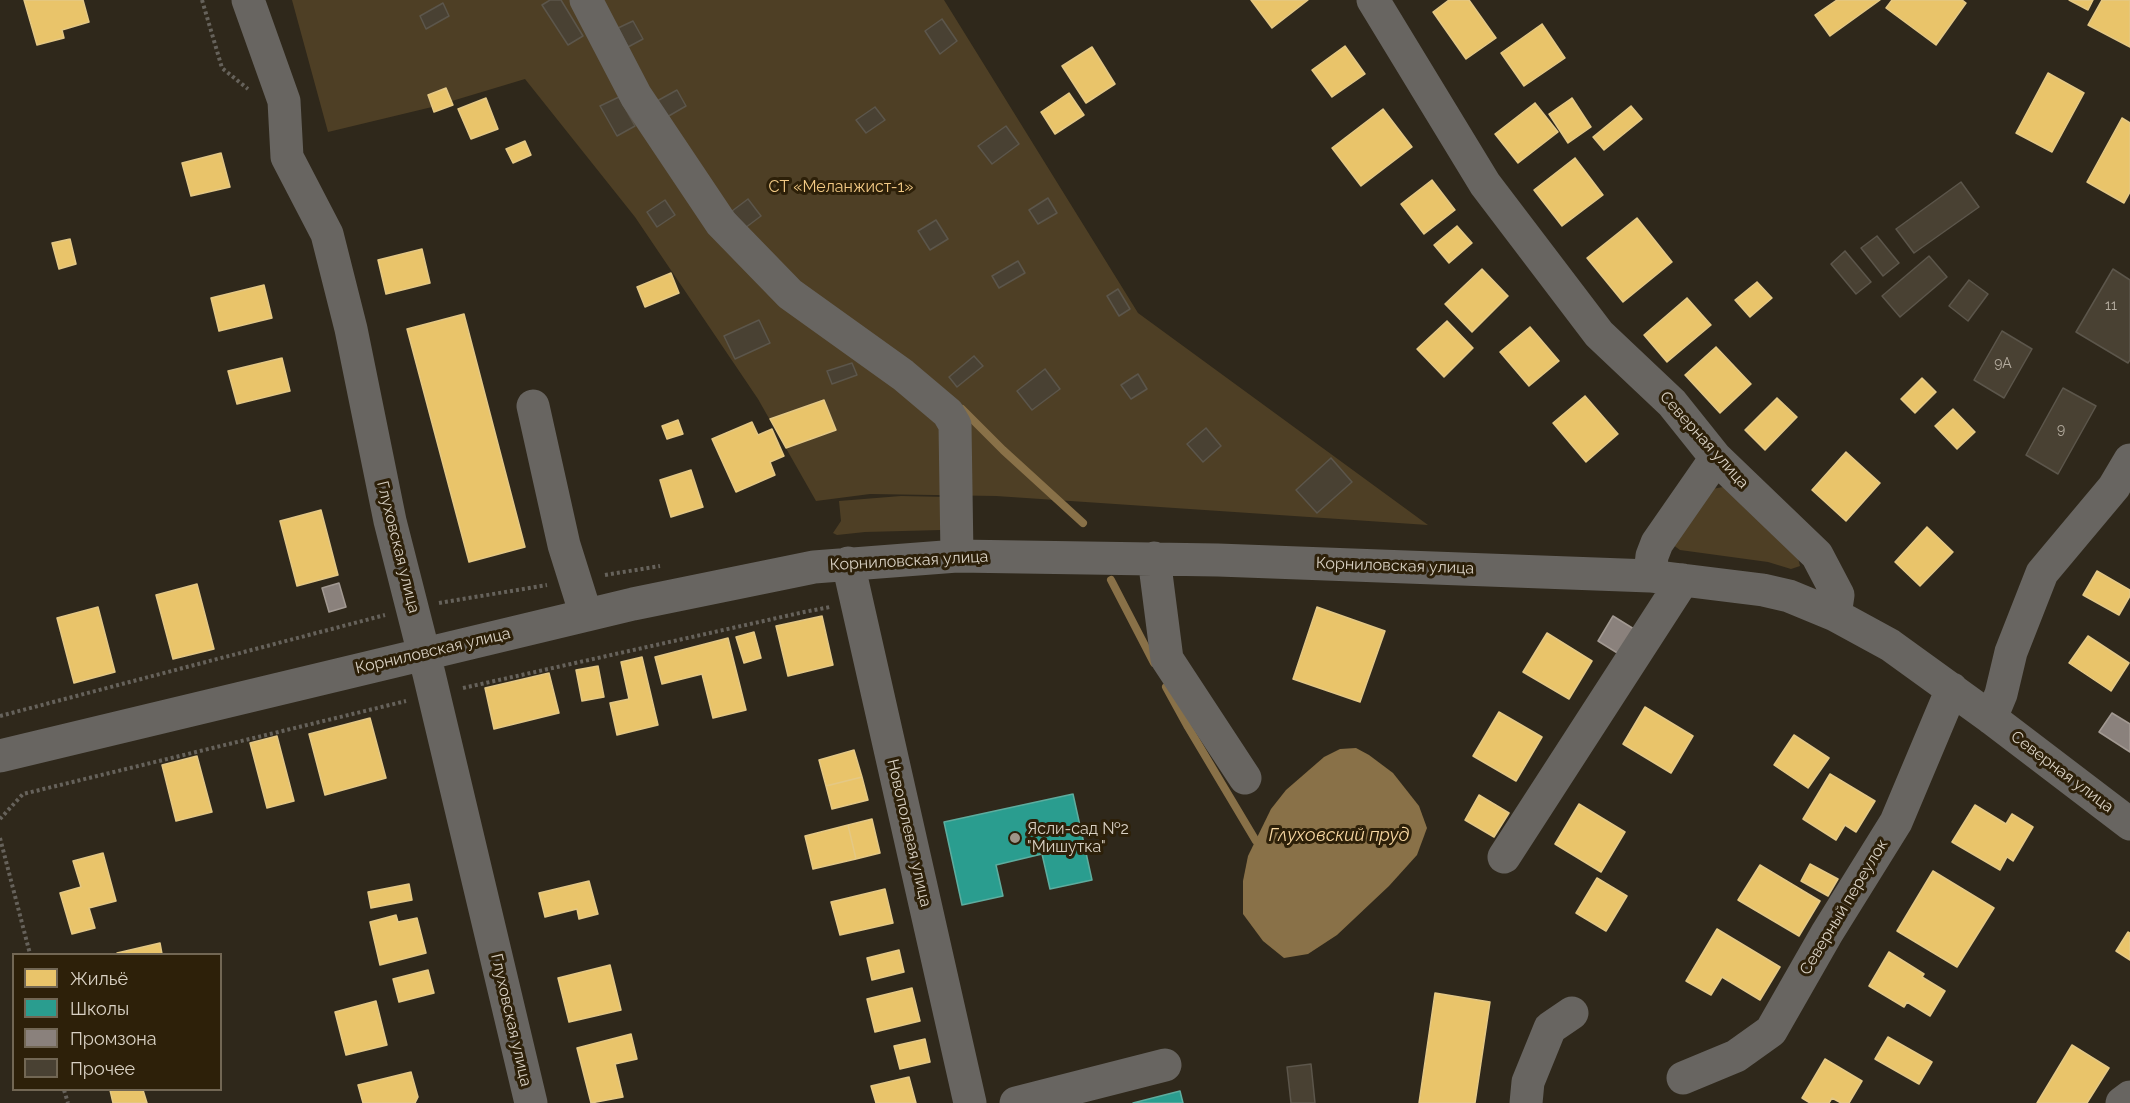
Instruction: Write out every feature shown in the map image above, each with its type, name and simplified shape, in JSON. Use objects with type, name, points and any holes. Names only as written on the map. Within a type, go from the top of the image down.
[{"type":"street","name":"Глуховская улица","points":[[248,0],[284,101],[287,157],[327,234],[351,329],[390,521],[424,653],[531,1103]]},
{"type":"street","points":[[586,0],[636,96],[721,223],[790,294],[903,375],[948,413],[955,425],[957,556]]},
{"type":"street","name":"Северная улица","points":[[1373,0],[1485,184],[1599,334],[1672,403],[1716,458],[1817,555],[1838,595],[1835,615],[1890,645],[1991,718],[2130,824]]},
{"type":"street","points":[[533,406],[564,545],[586,615]]},
{"type":"street","points":[[1650,576],[1652,556],[1657,543],[1716,458]]},
{"type":"street","points":[[1991,718],[2001,694],[2011,652],[2042,573],[2114,487],[2130,460]]},
{"type":"street","name":"Корниловская улица","points":[[0,756],[586,615],[814,567],[848,563],[957,556],[1154,558],[1650,576],[1763,590],[1789,596],[1835,615]]},
{"type":"street","points":[[1154,558],[1167,659],[1245,778]]},
{"type":"street","name":"Новополевая улица","points":[[848,563],[970,1103]]},
{"type":"street","points":[[1504,857],[1683,579]]},
{"type":"street","name":"Северный переулок","points":[[1683,1078],[1736,1056],[1771,1031],[1827,933],[1896,822],[1952,689]]},
{"type":"street","points":[[1526,1103],[1528,1082],[1550,1028],[1572,1013]]},
{"type":"street","points":[[1016,1103],[1165,1065]]},
{"type":"street","points":[[2122,1103],[2130,1097]]},
{"type":"path","points":[[202,0],[222,68],[255,96]]},
{"type":"path","points":[[0,819],[23,794]]},
{"type":"path","points":[[0,838],[30,953]]},
{"type":"green space","name":"СТ «Меланжист-1»","points":[[292,0],[944,0],[1138,313],[1428,525],[996,496],[870,494],[816,501],[758,399],[635,217],[525,79],[432,107],[328,132]]},
{"type":"green space","points":[[1723,487],[1798,558],[1800,566],[1791,569],[1768,562],[1680,550],[1673,545],[1712,489]]},
{"type":"green space","points":[[901,496],[948,497],[941,530],[837,535],[833,533],[841,521],[839,501]]},
{"type":"water","name":"Глуховский пруд","points":[[1356,748],[1393,773],[1419,806],[1427,828],[1417,855],[1389,886],[1337,935],[1308,954],[1284,958],[1263,941],[1243,914],[1243,881],[1248,856],[1271,809],[1286,790],[1324,757],[1340,749]]},
{"type":"building: Жильё","points":[[24,0],[83,0],[89,22],[62,30],[64,38],[37,45]]},
{"type":"building: Жильё","points":[[1251,0],[1308,0],[1272,28]]},
{"type":"building: Жильё","points":[[1449,0],[1469,0],[1496,38],[1466,59],[1433,12]]},
{"type":"building: Жильё","points":[[1837,0],[1880,0],[1830,36],[1815,15]]},
{"type":"building: Жильё","points":[[1892,0],[1962,0],[1966,3],[1936,45],[1886,8]]},
{"type":"building: Жильё","points":[[2069,0],[2093,0],[2088,10]]},
{"type":"building: Жильё","points":[[2102,0],[2130,0],[2130,47],[2088,25]]},
{"type":"building: Жильё","points":[[1542,24],[1565,58],[1524,86],[1501,53]]},
{"type":"building: Жильё","points":[[1345,46],[1365,74],[1332,97],[1312,70]]},
{"type":"building: Жильё","points":[[1092,47],[1115,84],[1086,103],[1062,66]]},
{"type":"building: Жильё","points":[[2048,73],[2084,93],[2052,152],[2016,133]]},
{"type":"building: Жильё","points":[[446,88],[453,105],[434,112],[428,95]]},
{"type":"building: Жильё","points":[[1069,93],[1084,115],[1055,134],[1041,112]]},
{"type":"building: Жильё","points":[[486,98],[498,129],[471,139],[458,109]]},
{"type":"building: Жильё","points":[[1572,98],[1591,127],[1568,143],[1549,114]]},
{"type":"building: Жильё","points":[[1535,103],[1558,132],[1518,163],[1495,134]]},
{"type":"building: Жильё","points":[[1631,106],[1642,119],[1604,150],[1593,137]]},
{"type":"building: Жильё","points":[[1383,109],[1412,147],[1361,186],[1332,148]]},
{"type":"building: Жильё","points":[[2122,118],[2130,123],[2130,192],[2124,203],[2087,182]]},
{"type":"building: Жильё","points":[[525,141],[531,155],[513,163],[506,149]]},
{"type":"building: Жильё","points":[[221,153],[230,187],[191,196],[182,163]]},
{"type":"building: Жильё","points":[[1575,158],[1603,195],[1562,226],[1534,190]]},
{"type":"building: Жильё","points":[[1432,180],[1455,210],[1424,234],[1401,204]]},
{"type":"building: Жильё","points":[[1637,218],[1672,262],[1623,302],[1587,258]]},
{"type":"building: Жильё","points":[[1457,226],[1472,243],[1449,263],[1434,245]]},
{"type":"building: Жильё","points":[[70,239],[76,264],[59,269],[52,243]]},
{"type":"building: Жильё","points":[[422,249],[430,283],[386,294],[378,260]]},
{"type":"building: Жильё","points":[[1482,269],[1508,296],[1472,332],[1445,304]]},
{"type":"building: Жильё","points":[[671,273],[679,293],[645,307],[637,287]]},
{"type":"building: Жильё","points":[[1757,282],[1772,298],[1750,317],[1735,300]]},
{"type":"building: Жильё","points":[[264,285],[272,318],[219,331],[211,298]]},
{"type":"building: Жильё","points":[[1687,298],[1711,325],[1667,362],[1644,335]]},
{"type":"building: Жильё","points":[[464,314],[525,547],[469,562],[407,329]]},
{"type":"building: Жильё","points":[[1447,321],[1473,348],[1444,377],[1417,349]]},
{"type":"building: Жильё","points":[[1530,327],[1559,361],[1529,386],[1500,352]]},
{"type":"building: Жильё","points":[[1716,347],[1751,384],[1720,413],[1685,375]]},
{"type":"building: Жильё","points":[[282,358],[290,391],[237,404],[228,371]]},
{"type":"building: Жильё","points":[[1922,378],[1936,392],[1915,413],[1901,399]]},
{"type":"building: Жильё","points":[[1585,396],[1618,434],[1586,462],[1553,423]]},
{"type":"building: Жильё","points":[[1777,398],[1797,417],[1765,450],[1745,430]]},
{"type":"building: Жильё","points":[[824,400],[836,430],[786,448],[770,419]]},
{"type":"building: Жильё","points":[[1953,409],[1975,432],[1957,449],[1935,426]]},
{"type":"building: Жильё","points":[[678,420],[683,434],[667,439],[662,426]]},
{"type":"building: Жильё","points":[[752,422],[758,435],[772,429],[784,456],[770,462],[775,475],[736,492],[712,439]]},
{"type":"building: Жильё","points":[[1846,452],[1880,483],[1846,521],[1812,490]]},
{"type":"building: Жильё","points":[[691,470],[703,507],[671,517],[660,480]]},
{"type":"building: Жильё","points":[[321,510],[338,575],[297,586],[280,521]]},
{"type":"building: Жильё","points":[[1927,527],[1953,552],[1920,586],[1895,562]]},
{"type":"building: Жильё","points":[[2097,571],[2130,590],[2130,596],[2119,615],[2083,595]]},
{"type":"building: Жильё","points":[[197,584],[214,649],[173,659],[156,595]]},
{"type":"building: Жильё","points":[[98,607],[115,672],[74,683],[57,618]]},
{"type":"building: Жильё","points":[[1317,607],[1385,631],[1360,702],[1293,679]]},
{"type":"building: Жильё","points":[[822,616],[833,665],[788,676],[776,626]]},
{"type":"building: Жильё","points":[[754,632],[761,658],[744,663],[736,637]]},
{"type":"building: Жильё","points":[[1547,633],[1592,661],[1569,699],[1523,672]]},
{"type":"building: Жильё","points":[[2088,636],[2129,663],[2111,691],[2069,663]]},
{"type":"building: Жильё","points":[[728,638],[746,710],[713,718],[702,674],[662,684],[655,657]]},
{"type":"building: Жильё","points":[[642,657],[658,725],[617,735],[610,703],[629,699],[621,662]]},
{"type":"building: Жильё","points":[[598,666],[604,697],[582,701],[576,670]]},
{"type":"building: Жильё","points":[[549,673],[559,713],[494,729],[485,688]]},
{"type":"building: Жильё","points":[[1645,707],[1693,736],[1671,773],[1623,744]]},
{"type":"building: Жильё","points":[[1499,712],[1542,737],[1516,781],[1473,756]]},
{"type":"building: Жильё","points":[[370,718],[386,778],[325,795],[309,734]]},
{"type":"building: Жильё","points":[[1794,735],[1829,758],[1808,788],[1774,765]]},
{"type":"building: Жильё","points":[[277,736],[294,801],[267,808],[250,743]]},
{"type":"building: Жильё","points":[[854,750],[862,777],[826,786],[819,760]]},
{"type":"building: Жильё","points":[[197,756],[212,812],[176,821],[162,765]]},
{"type":"building: Жильё","points":[[1830,774],[1875,801],[1856,832],[1845,825],[1836,840],[1803,819]]},
{"type":"building: Жильё","points":[[862,777],[868,800],[832,809],[826,786]]},
{"type":"building: Жильё","points":[[1479,795],[1509,813],[1494,837],[1465,820]]},
{"type":"building: Жильё","points":[[1579,804],[1625,832],[1601,872],[1555,844]]},
{"type":"building: Жильё","points":[[1975,805],[2006,824],[2012,814],[2033,827],[2013,861],[2007,857],[2000,870],[1952,842]]},
{"type":"building: Жильё","points":[[872,819],[880,853],[856,859],[848,825]]},
{"type":"building: Жильё","points":[[848,825],[856,859],[813,869],[805,836]]},
{"type":"building: Жильё","points":[[103,853],[116,901],[89,908],[95,928],[72,934],[60,893],[81,887],[73,861]]},
{"type":"building: Жильё","points":[[1810,864],[1838,879],[1828,896],[1801,881]]},
{"type":"building: Жильё","points":[[1760,865],[1820,901],[1799,936],[1738,900]]},
{"type":"building: Жильё","points":[[1933,871],[1994,908],[1957,967],[1897,931]]},
{"type":"building: Жильё","points":[[1597,878],[1627,896],[1606,931],[1576,913]]},
{"type":"building: Жильё","points":[[589,881],[598,914],[579,919],[577,909],[545,917],[539,893]]},
{"type":"building: Жильё","points":[[409,884],[412,900],[371,908],[368,892]]},
{"type":"building: Жильё","points":[[885,889],[893,923],[840,935],[831,902]]},
{"type":"building: Жильё","points":[[396,915],[398,922],[417,918],[426,953],[380,965],[370,922]]},
{"type":"building: Жильё","points":[[1717,929],[1780,967],[1760,1000],[1722,977],[1711,995],[1686,981]]},
{"type":"building: Жильё","points":[[2128,932],[2130,933],[2130,960],[2116,951]]},
{"type":"building: Жильё","points":[[160,943],[162,953],[117,953]]},
{"type":"building: Жильё","points":[[899,950],[904,972],[872,980],[867,958]]},
{"type":"building: Жильё","points":[[1889,952],[1924,974],[1922,977],[1945,991],[1930,1016],[1907,1002],[1904,1007],[1869,986]]},
{"type":"building: Жильё","points":[[610,965],[621,1010],[569,1022],[558,978]]},
{"type":"building: Жильё","points":[[428,970],[434,993],[399,1002],[393,979]]},
{"type":"building: Жильё","points":[[912,988],[920,1021],[875,1032],[867,999]]},
{"type":"building: Жильё","points":[[1435,993],[1490,1002],[1475,1103],[1419,1103]]},
{"type":"building: Жильё","points":[[376,1001],[387,1045],[346,1055],[335,1012]]},
{"type":"building: Жильё","points":[[631,1034],[637,1059],[615,1064],[623,1097],[591,1103],[577,1048]]},
{"type":"building: Жильё","points":[[1888,1037],[1932,1062],[1919,1084],[1875,1059]]},
{"type":"building: Жильё","points":[[925,1039],[930,1062],[900,1069],[894,1046]]},
{"type":"building: Жильё","points":[[2072,1045],[2109,1068],[2087,1103],[2037,1103]]},
{"type":"building: Жильё","points":[[1825,1059],[1862,1081],[1849,1103],[1841,1103],[1832,1098],[1829,1103],[1810,1103],[1802,1098]]},
{"type":"building: Жильё","points":[[411,1072],[418,1097],[415,1103],[363,1103],[358,1085]]},
{"type":"building: Жильё","points":[[909,1077],[916,1103],[876,1103],[871,1086]]},
{"type":"building: Жильё","points":[[110,1091],[143,1091],[147,1103],[113,1103]]},
{"type":"building: Школы","name":"Ясли-сад №2 \"Мишутка\"","points":[[1073,794],[1092,880],[1050,889],[1042,854],[996,865],[1003,896],[962,905],[944,822]]},
{"type":"building: Школы","points":[[1180,1091],[1183,1103],[1133,1103]]},
{"type":"building: Промзона","points":[[339,583],[346,607],[329,612],[322,588]]},
{"type":"building: Промзона","points":[[1613,616],[1634,629],[1619,654],[1598,641]]},
{"type":"building: Промзона","points":[[2112,713],[2130,724],[2130,752],[2099,732]]},
{"type":"building: Прочее","points":[[550,0],[561,0],[583,36],[568,45],[542,5]]},
{"type":"building: Прочее","points":[[443,3],[449,16],[426,29],[420,16]]},
{"type":"building: Прочее","points":[[942,19],[957,41],[940,54],[925,31]]},
{"type":"building: Прочее","points":[[633,21],[643,39],[628,47],[618,28]]},
{"type":"building: Прочее","points":[[677,90],[686,106],[667,117],[657,101]]},
{"type":"building: Прочее","points":[[619,97],[635,126],[617,136],[600,106]]},
{"type":"building: Прочее","points":[[875,107],[885,120],[866,133],[856,120]]},
{"type":"building: Прочее","points":[[1006,126],[1019,144],[992,164],[978,146]]},
{"type":"building: Прочее","points":[[1961,182],[1979,207],[1914,253],[1896,229]]},
{"type":"building: Прочее","points":[[1048,198],[1057,213],[1038,224],[1029,210]]},
{"type":"building: Прочее","points":[[748,199],[761,216],[745,228],[732,211]]},
{"type":"building: Прочее","points":[[665,200],[675,215],[657,227],[647,212]]},
{"type":"building: Прочее","points":[[936,220],[948,239],[930,250],[918,231]]},
{"type":"building: Прочее","points":[[1877,236],[1899,263],[1883,276],[1861,248]]},
{"type":"building: Прочее","points":[[1845,251],[1871,282],[1856,294],[1831,264]]},
{"type":"building: Прочее","points":[[1929,256],[1947,277],[1900,317],[1882,296]]},
{"type":"building: Прочее","points":[[1018,261],[1025,273],[999,288],[992,276]]},
{"type":"building: Прочее","points":[[2113,269],[2130,280],[2130,360],[2128,363],[2076,332]]},
{"type":"building: Прочее","points":[[1969,280],[1988,294],[1968,321],[1949,306]]},
{"type":"building: Прочее","points":[[1118,289],[1130,309],[1119,316],[1107,296]]},
{"type":"building: Прочее","points":[[759,320],[770,343],[735,359],[724,336]]},
{"type":"building: Прочее","points":[[2002,331],[2032,349],[2004,398],[1974,380]]},
{"type":"building: Прочее","points":[[974,356],[983,366],[957,387],[949,377]]},
{"type":"building: Прочее","points":[[852,363],[857,375],[832,384],[827,371]]},
{"type":"building: Прочее","points":[[1045,369],[1060,389],[1032,410],[1017,391]]},
{"type":"building: Прочее","points":[[1138,374],[1147,389],[1131,399],[1121,385]]},
{"type":"building: Прочее","points":[[2063,388],[2096,406],[2058,474],[2026,455]]},
{"type":"building: Прочее","points":[[1206,428],[1221,446],[1203,462],[1187,444]]},
{"type":"building: Прочее","points":[[1331,458],[1352,482],[1317,513],[1296,490]]},
{"type":"building: Прочее","points":[[1311,1064],[1315,1103],[1291,1103],[1287,1067]]},
{"type":"waterway","points":[[962,409],[1083,523]]},
{"type":"waterway","points":[[1111,580],[1154,663]]},
{"type":"waterway","points":[[1166,687],[1256,841]]},
{"type":"place","name":"Ясли-сад №2 \"Мишутка\"","points":[[1015,838]]}]
